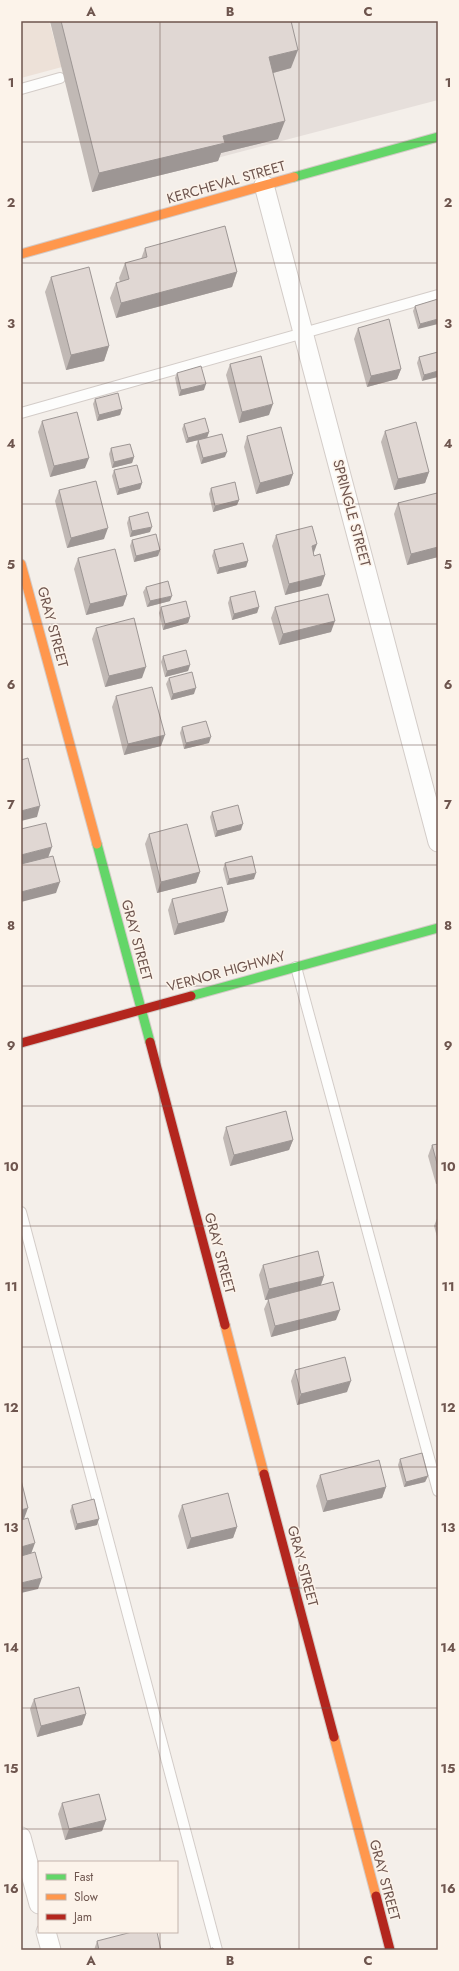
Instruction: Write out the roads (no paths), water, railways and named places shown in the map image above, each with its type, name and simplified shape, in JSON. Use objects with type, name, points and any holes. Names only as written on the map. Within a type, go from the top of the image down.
[{"type":"street","name":"KERCHEVAL STREET","points":[[21,254],[438,137]]},
{"type":"street","name":"SPRINGLE STREET","points":[[264,185],[438,842]]},
{"type":"street","name":"GRAY STREET","points":[[21,564],[142,1009],[390,1950]]},
{"type":"street","name":"VERNOR HIGHWAY","points":[[21,1042],[438,928]]},
{"type":"street","points":[[21,1837],[38,1900]]},
{"type":"street","points":[[46,1933],[51,1950]]},
{"type":"lane","points":[[21,89],[60,78]]},
{"type":"lane","points":[[21,412],[438,295]]},
{"type":"lane","points":[[296,967],[438,1491]]},
{"type":"lane","points":[[21,1212],[217,1950]]}]
